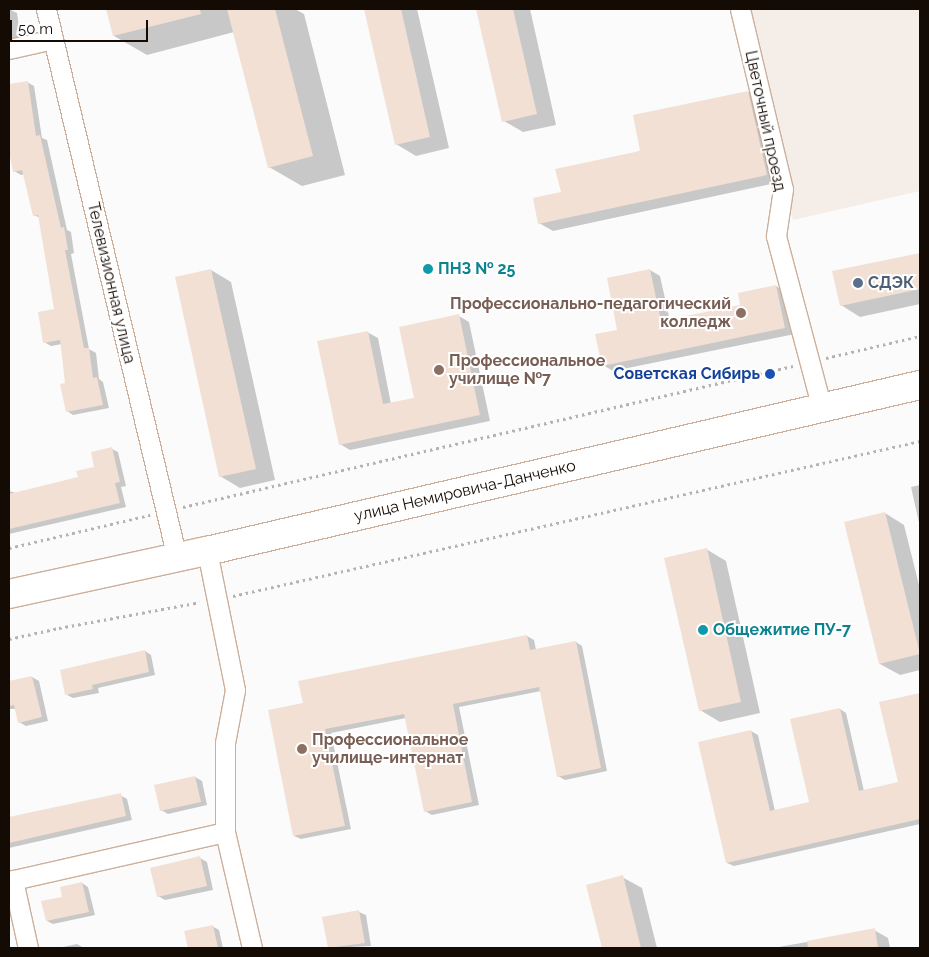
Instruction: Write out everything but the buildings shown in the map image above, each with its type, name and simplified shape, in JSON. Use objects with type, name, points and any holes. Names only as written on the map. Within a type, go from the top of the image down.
[{"type":"main road","name":"улица Немировича-Данченко","points":[[9,594],[207,552],[920,385]]},
{"type":"street","name":"Телевизионная улица","points":[[46,9],[177,558]]},
{"type":"street","name":"Цветочный проезд","points":[[740,9],[783,189],[776,236],[822,409]]},
{"type":"street","points":[[9,49],[53,39]]},
{"type":"street","points":[[207,552],[215,600],[235,690],[225,743],[225,832],[252,948]]},
{"type":"street","points":[[28,948],[11,881],[225,832]]},
{"type":"path","points":[[9,548],[920,336]]},
{"type":"path","points":[[9,639],[59,628],[215,600],[920,441]]},
{"type":"shaded area","points":[[744,9],[920,9],[920,191],[793,220]]},
{"type":"place","name":"ПНЗ № 25","points":[[428,269]]},
{"type":"place","name":"СДЭК","points":[[858,283]]},
{"type":"place","name":"Профессионально-педагогический колледж","points":[[741,313]]},
{"type":"place","name":"Профессиональное училище №7","points":[[439,370]]},
{"type":"place","name":"Советская Сибирь","points":[[770,374]]},
{"type":"place","name":"Общежитие ПУ-7","points":[[703,630]]},
{"type":"place","name":"Профессиональное училище-интернат","points":[[302,749]]}]
